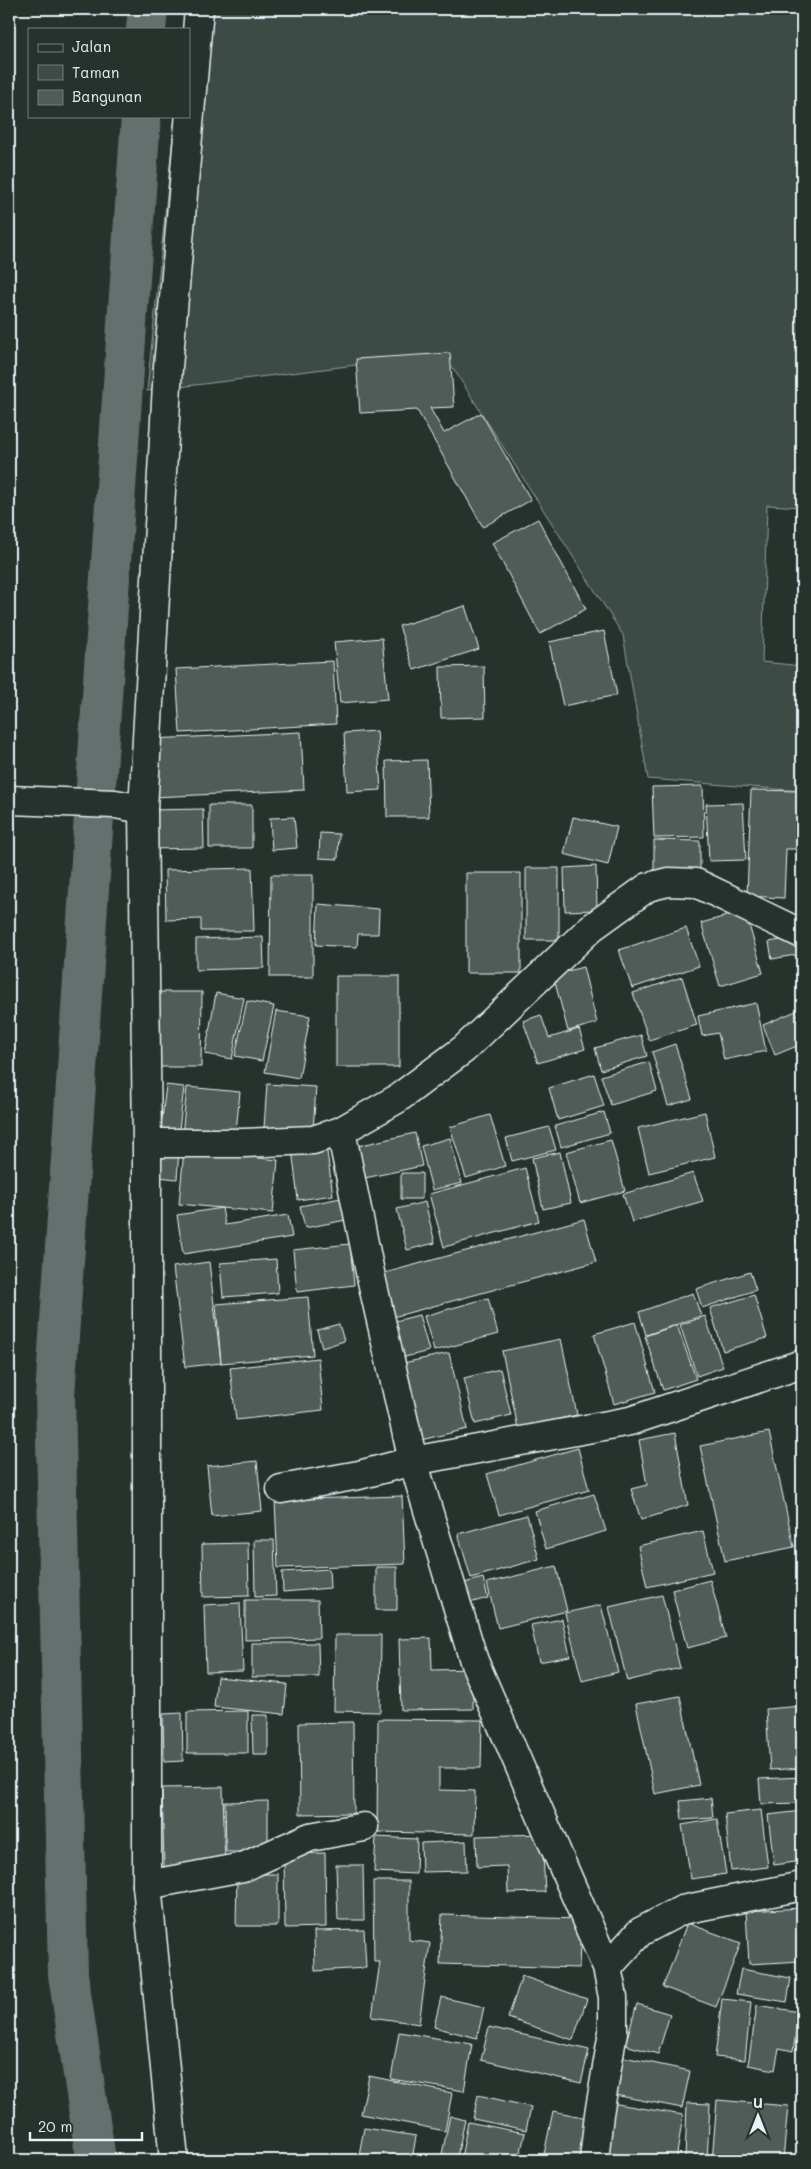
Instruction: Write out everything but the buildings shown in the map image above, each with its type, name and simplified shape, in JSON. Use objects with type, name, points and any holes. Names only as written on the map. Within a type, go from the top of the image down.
[{"type":"street","points":[[190,113],[199,9]]},
{"type":"street","points":[[174,2160],[147,1885],[147,1143],[143,808],[168,367],[190,118]]},
{"type":"street","points":[[9,800],[115,804],[143,808]]},
{"type":"street","points":[[147,1143],[244,1143],[313,1140],[341,1131],[397,1099],[464,1049],[591,928],[648,887],[668,882],[696,883],[802,934]]},
{"type":"street","points":[[341,1131],[371,1277],[413,1461],[474,1661],[607,1968],[613,1998],[613,2032],[599,2114],[594,2160]]},
{"type":"street","points":[[281,1490],[359,1475],[413,1461],[630,1421],[802,1364]]},
{"type":"street","points":[[147,1885],[243,1867],[310,1838],[364,1827]]},
{"type":"street","points":[[607,1968],[640,1932],[682,1910],[802,1886]]},
{"type":"green space","points":[[186,9],[802,9],[802,507],[767,505],[762,662],[802,666],[802,791],[648,779],[623,635],[444,354],[147,391],[175,118],[190,118],[190,28],[187,28]]},
{"type":"waterway","points":[[146,28],[148,9]]},
{"type":"waterway","points":[[96,2160],[68,1974],[55,1396],[141,118]]}]
